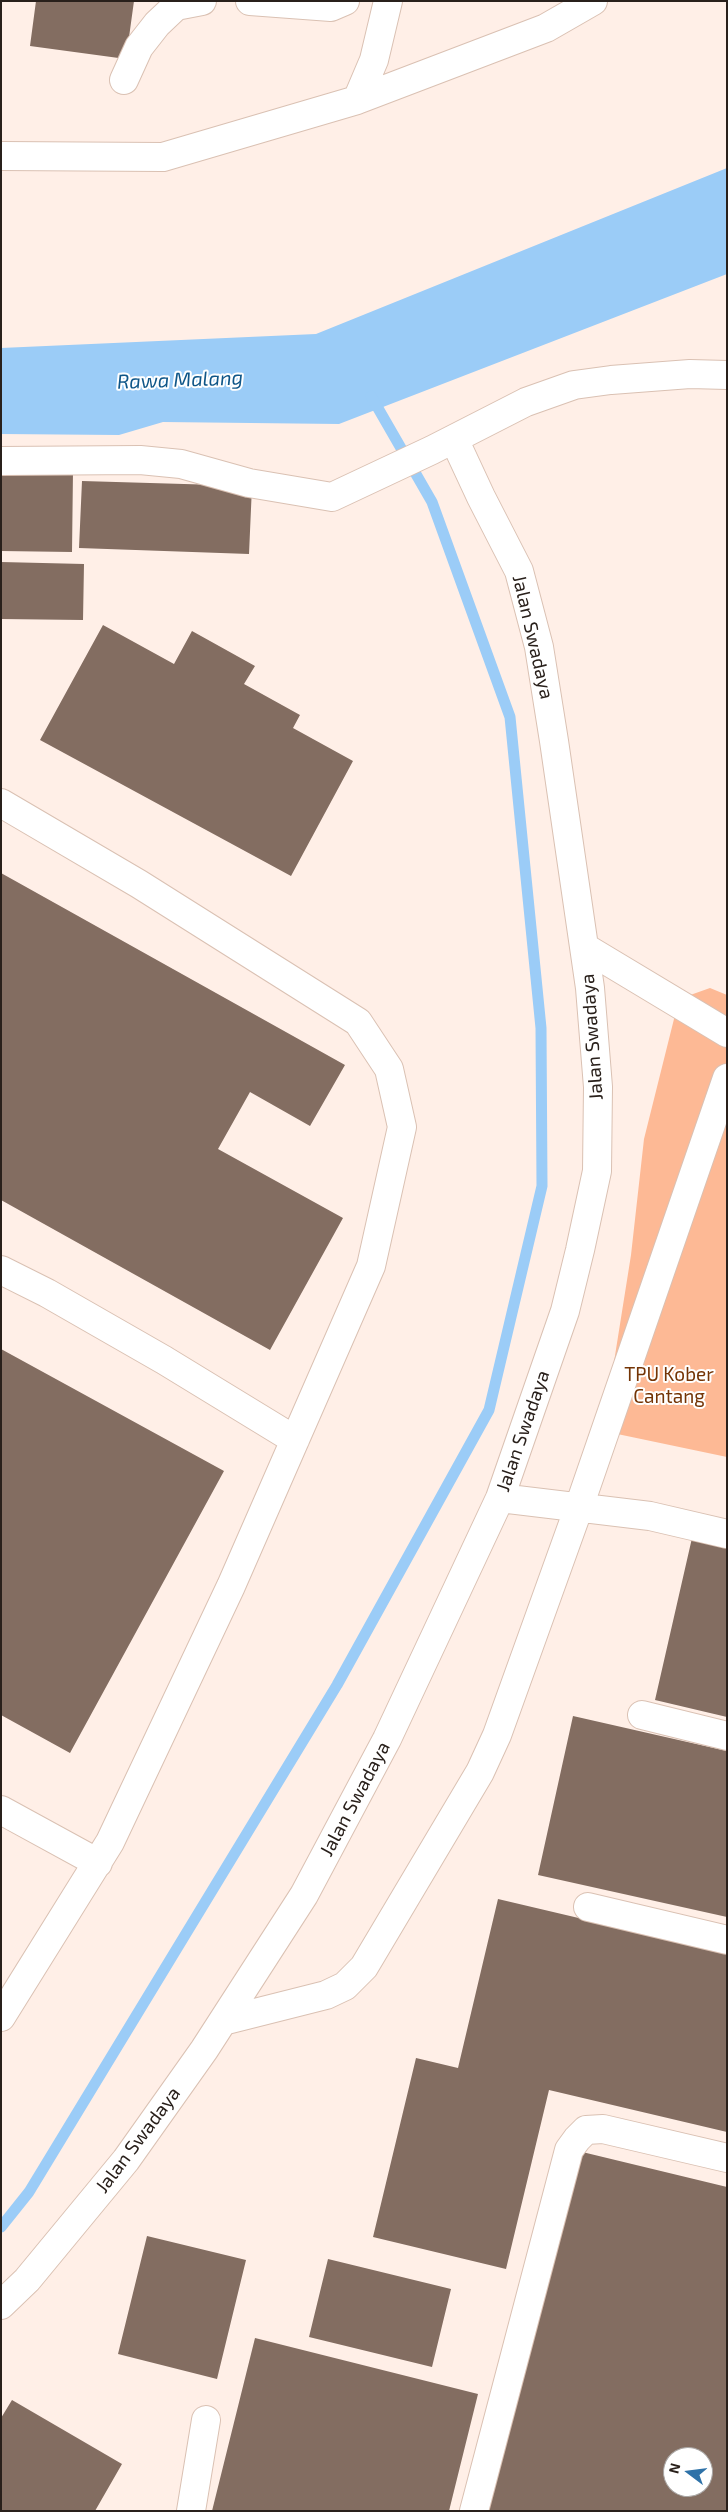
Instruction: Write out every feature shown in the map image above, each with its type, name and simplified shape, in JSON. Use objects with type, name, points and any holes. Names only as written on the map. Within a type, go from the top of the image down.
[{"type":"street","points":[[124,80],[139,47],[158,24],[176,6],[202,1]]},
{"type":"street","points":[[250,1],[331,7],[345,1]]},
{"type":"street","points":[[357,100],[374,60],[388,1]]},
{"type":"street","points":[[1,156],[163,157],[357,100],[546,28],[593,1]]},
{"type":"street","points":[[1,461],[140,460],[164,462],[181,464],[249,483],[332,497],[526,402],[574,385],[690,374],[727,374]]},
{"type":"street","name":"Jalan Swadaya","points":[[1,2306],[26,2280],[126,2160],[223,2021],[304,1895],[378,1756],[500,1498],[565,1311],[597,1171],[598,1087],[584,947],[539,647],[519,571],[481,497],[443,444]]},
{"type":"street","points":[[1,803],[139,884],[358,1022],[389,1069],[402,1127],[370,1266],[231,1586],[110,1842],[1,2017]]},
{"type":"street","points":[[584,947],[727,1033]]},
{"type":"street","points":[[223,2021],[326,1996],[345,1986],[364,1966],[480,1772],[497,1735],[579,1507],[727,1078]]},
{"type":"street","points":[[1,1270],[47,1292],[295,1440]]},
{"type":"street","points":[[500,1498],[650,1516],[727,1534]]},
{"type":"street","points":[[642,1715],[727,1736]]},
{"type":"street","points":[[1,1810],[98,1863]]},
{"type":"street","points":[[588,1907],[727,1940]]},
{"type":"street","points":[[474,2511],[569,2150],[586,2130],[603,2128],[727,2158]]},
{"type":"street","points":[[190,2511],[206,2420]]},
{"type":"green space","name":"TPU Kober Cantang","points":[[710,988],[727,995],[727,1457],[603,1431],[631,1255],[644,1139],[679,999]]},
{"type":"water","name":"Rawa Malang","points":[[727,168],[727,274],[339,424],[163,422],[119,435],[1,434],[1,348],[316,334]]},
{"type":"building","points":[[36,1],[134,1],[126,59],[30,46]]},
{"type":"building","points":[[1,470],[73,471],[72,552],[1,551]]},
{"type":"building","points":[[82,481],[252,486],[249,554],[79,548]]},
{"type":"building","points":[[1,562],[84,564],[83,620],[1,619]]},
{"type":"building","points":[[103,625],[174,664],[192,631],[255,666],[244,684],[300,715],[293,728],[353,761],[291,876],[40,740]]},
{"type":"building","points":[[1,873],[345,1065],[310,1126],[250,1092],[218,1149],[343,1218],[270,1350],[1,1200]]},
{"type":"building","points":[[1,1349],[224,1471],[70,1753],[1,1715]]},
{"type":"building","points":[[692,1538],[727,1546],[727,1717],[655,1700]]},
{"type":"building","points":[[573,1716],[727,1751],[727,1917],[538,1875]]},
{"type":"building","points":[[498,1899],[727,1953],[727,2132],[549,2090],[506,2269],[373,2237],[416,2058],[458,2068]]},
{"type":"building","points":[[574,2150],[727,2187],[727,2511],[486,2511]]},
{"type":"building","points":[[147,2236],[246,2260],[217,2379],[118,2354]]},
{"type":"building","points":[[328,2259],[451,2289],[432,2367],[309,2337]]},
{"type":"building","points":[[255,2338],[478,2394],[449,2511],[212,2511]]},
{"type":"building","points":[[12,2400],[122,2464],[95,2511],[1,2511],[1,2418]]},
{"type":"waterway","points":[[1,2227],[29,2192],[337,1685],[489,1410],[542,1186],[541,1028],[510,717],[432,502],[371,396]]}]
